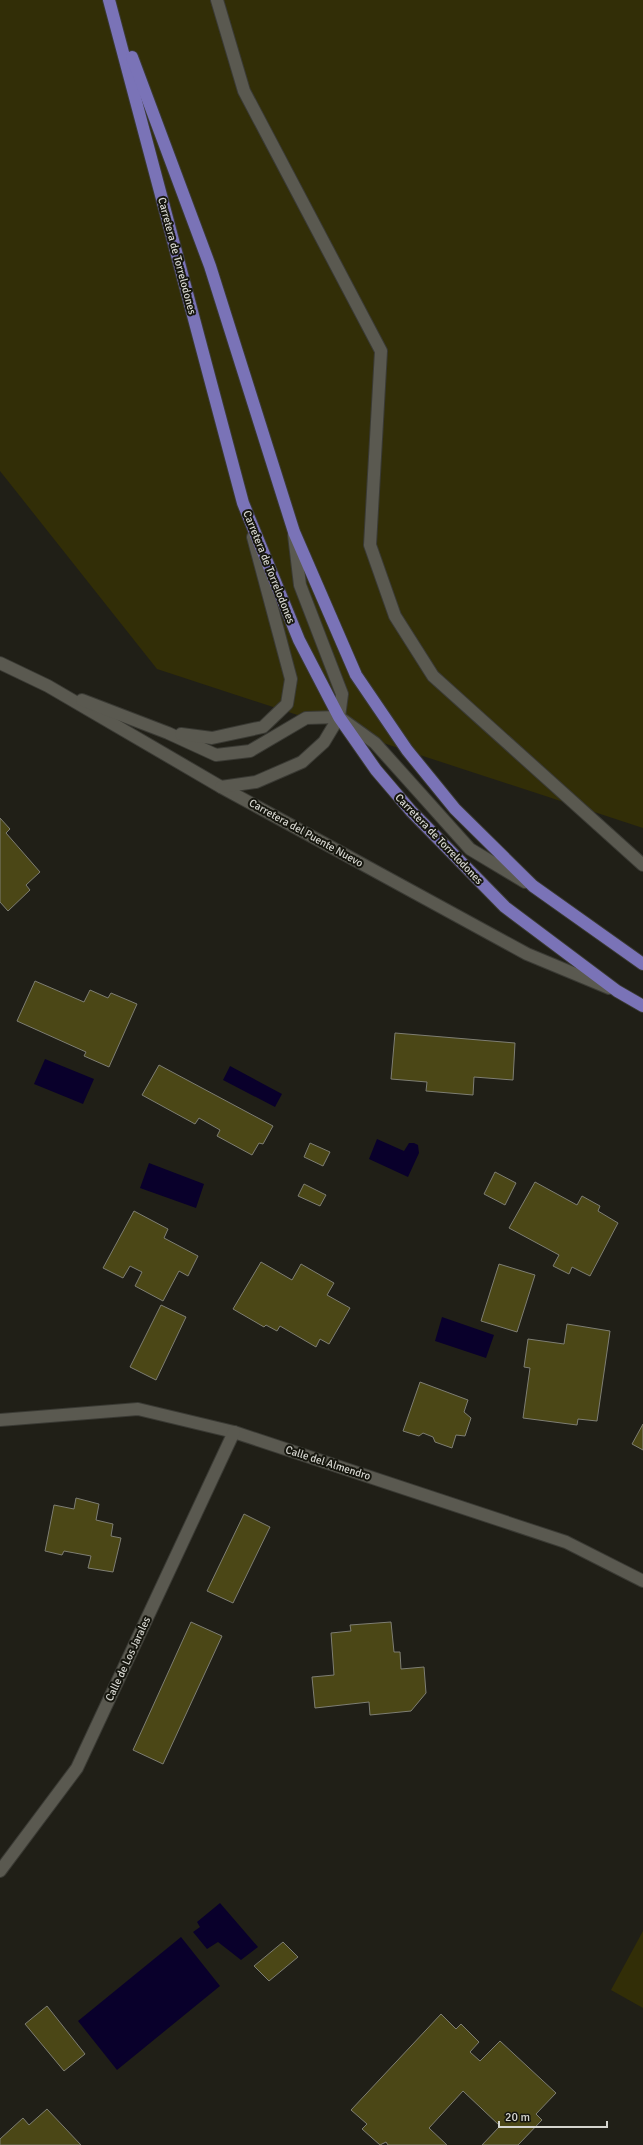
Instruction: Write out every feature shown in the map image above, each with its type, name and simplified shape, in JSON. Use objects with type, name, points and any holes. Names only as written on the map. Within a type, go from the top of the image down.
[{"type":"main road","name":"Carretera de Torrelodones","points":[[110,0],[243,503],[299,640],[339,718],[376,770],[411,811],[505,907],[617,991],[643,1006]]},
{"type":"main road","name":"Carretera de Torrelodones","points":[[110,0],[210,266],[294,532],[356,675],[398,737],[455,808],[533,886],[643,964]]},
{"type":"street","points":[[217,0],[244,91],[381,351],[370,545],[395,616],[433,676],[643,865]]},
{"type":"street","points":[[168,732],[212,738],[263,727],[287,704],[291,678],[243,503]]},
{"type":"street","points":[[221,787],[256,782],[302,762],[324,742],[339,718],[342,694],[300,585],[294,532]]},
{"type":"street","name":"Carretera del Puente Nuevo","points":[[0,663],[48,686],[221,787],[527,954],[617,991]]},
{"type":"street","points":[[48,686],[168,732],[216,755],[250,751],[306,718],[339,718],[375,743],[470,849],[533,886]]},
{"type":"street","name":"Calle del Almendro","points":[[0,1420],[138,1409],[234,1432],[566,1542],[643,1581]]},
{"type":"street","name":"Calle de Los Jarales","points":[[0,1871],[77,1768],[234,1432]]},
{"type":"shaded area","points":[[0,0],[643,0],[643,828],[157,669],[0,471]]},
{"type":"shaded area","points":[[45,1059],[94,1079],[83,1104],[34,1084]]},
{"type":"shaded area","points":[[230,1066],[282,1094],[275,1107],[223,1080]]},
{"type":"shaded area","points":[[377,1139],[404,1151],[409,1143],[418,1145],[419,1153],[408,1177],[369,1159]]},
{"type":"shaded area","points":[[149,1163],[204,1184],[196,1208],[140,1188]]},
{"type":"shaded area","points":[[442,1317],[494,1335],[486,1358],[435,1341]]},
{"type":"shaded area","points":[[220,1903],[258,1947],[241,1960],[218,1942],[207,1949],[193,1932],[200,1927],[197,1922]]},
{"type":"shaded area","points":[[643,1931],[643,2008],[611,1990]]},
{"type":"shaded area","points":[[181,1937],[220,1986],[117,2070],[78,2021]]},
{"type":"building","points":[[0,818],[10,829],[6,833],[40,872],[26,885],[30,890],[8,911],[0,902]]},
{"type":"building","points":[[35,981],[84,1002],[90,990],[108,998],[111,993],[137,1004],[109,1067],[84,1056],[86,1052],[17,1021]]},
{"type":"building","points":[[395,1033],[515,1043],[513,1080],[474,1077],[473,1095],[426,1091],[427,1082],[391,1079]]},
{"type":"building","points":[[159,1065],[273,1126],[263,1144],[259,1143],[252,1155],[217,1136],[220,1130],[199,1118],[195,1124],[142,1095]]},
{"type":"building","points":[[310,1143],[330,1152],[323,1166],[304,1157]]},
{"type":"building","points":[[495,1172],[516,1183],[505,1205],[484,1194]]},
{"type":"building","points":[[535,1182],[577,1205],[582,1196],[600,1206],[598,1211],[618,1223],[590,1276],[572,1267],[569,1274],[553,1266],[559,1255],[509,1228]]},
{"type":"building","points":[[304,1184],[326,1195],[320,1206],[298,1196]]},
{"type":"building","points":[[134,1211],[168,1229],[164,1238],[198,1256],[188,1276],[179,1271],[163,1301],[135,1286],[142,1272],[130,1266],[123,1278],[103,1268]]},
{"type":"building","points":[[261,1262],[292,1280],[301,1264],[334,1283],[327,1295],[350,1308],[329,1344],[320,1339],[316,1347],[280,1326],[277,1331],[266,1325],[264,1327],[233,1309]]},
{"type":"building","points":[[499,1264],[535,1275],[517,1332],[481,1321]]},
{"type":"building","points":[[161,1305],[186,1317],[156,1380],[130,1367]]},
{"type":"building","points":[[567,1324],[610,1331],[597,1421],[578,1419],[577,1425],[523,1418],[530,1368],[524,1367],[528,1339],[564,1344]]},
{"type":"building","points":[[420,1382],[468,1400],[464,1412],[471,1418],[465,1436],[456,1435],[452,1448],[435,1442],[433,1437],[423,1433],[419,1436],[403,1431]]},
{"type":"building","points":[[643,1424],[643,1450],[632,1444]]},
{"type":"building","points":[[76,1498],[99,1504],[96,1520],[113,1524],[111,1536],[121,1538],[113,1572],[88,1568],[91,1556],[64,1551],[62,1555],[45,1551],[54,1505],[74,1509]]},
{"type":"building","points":[[244,1514],[270,1527],[233,1603],[207,1591]]},
{"type":"building","points":[[191,1622],[222,1636],[163,1764],[133,1750]]},
{"type":"building","points":[[391,1622],[394,1652],[400,1652],[401,1669],[424,1667],[426,1693],[411,1711],[370,1715],[369,1702],[315,1708],[312,1677],[334,1675],[331,1633],[351,1631],[350,1625]]},
{"type":"building","points":[[283,1942],[298,1957],[269,1981],[254,1966]]},
{"type":"building","points":[[47,2006],[85,2054],[64,2071],[25,2024]]},
{"type":"building","points":[[441,2014],[456,2029],[461,2024],[479,2042],[470,2052],[480,2061],[500,2041],[556,2093],[536,2114],[542,2120],[518,2145],[482,2145],[500,2126],[463,2091],[429,2128],[447,2145],[388,2145],[386,2142],[380,2145],[362,2129],[367,2124],[351,2110]]},
{"type":"building","points":[[47,2109],[81,2145],[0,2145],[0,2139],[23,2118],[29,2125]]}]
